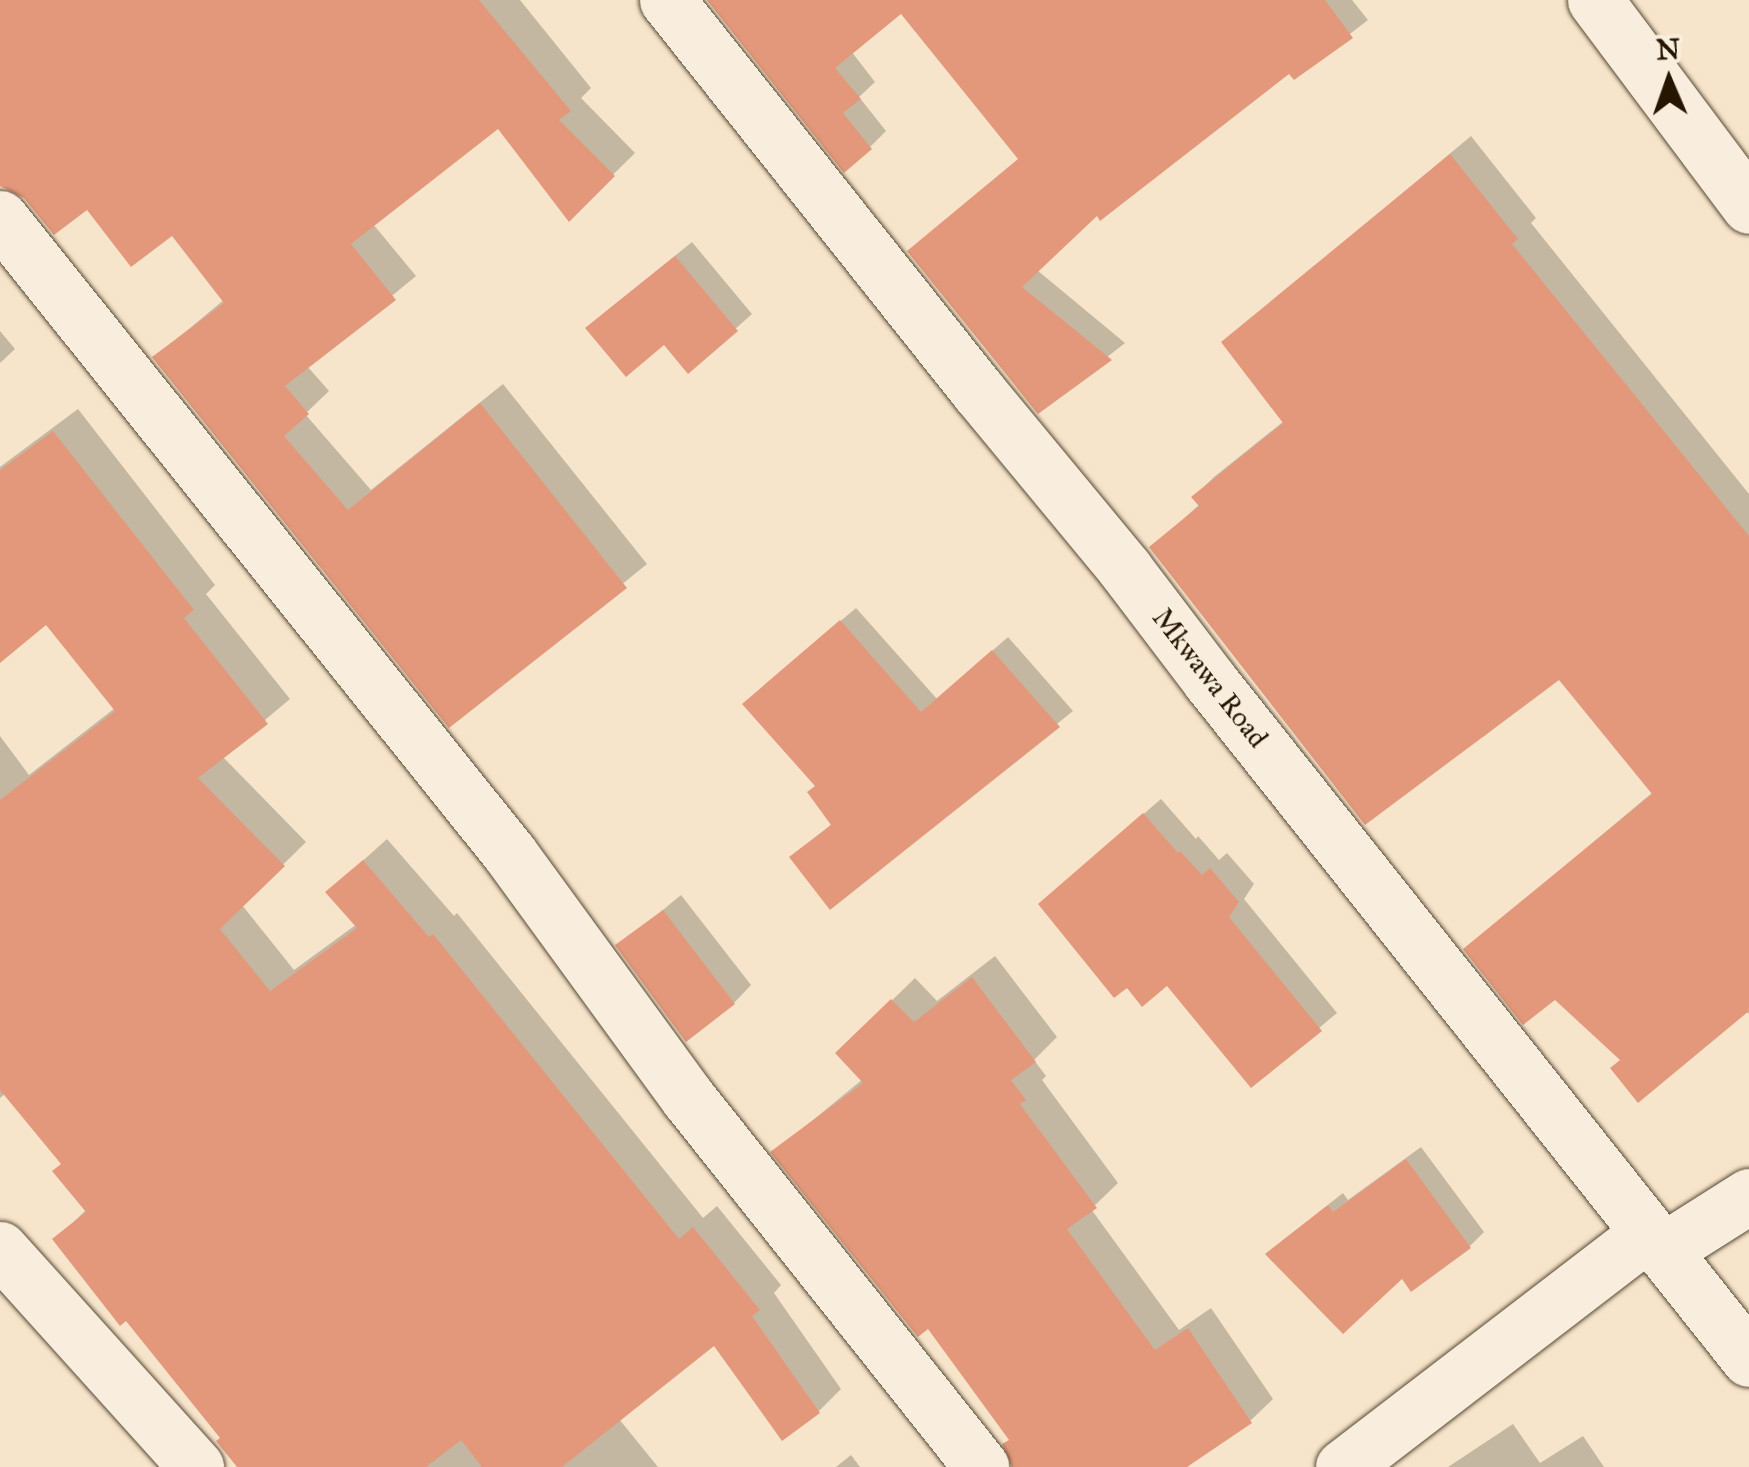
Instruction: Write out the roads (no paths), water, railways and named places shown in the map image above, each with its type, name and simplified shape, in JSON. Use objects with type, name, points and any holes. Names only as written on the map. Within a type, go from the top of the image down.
[{"type":"street","name":"Mkwawa Road","points":[[667,0],[978,392],[1125,569],[1210,682],[1385,896],[1749,1359]]},
{"type":"street","points":[[1595,0],[1749,206]]},
{"type":"street","points":[[0,218],[510,854],[688,1098],[981,1467]]},
{"type":"street","points":[[1343,1467],[1655,1242],[1749,1196]]},
{"type":"street","points":[[0,1248],[196,1467]]}]
